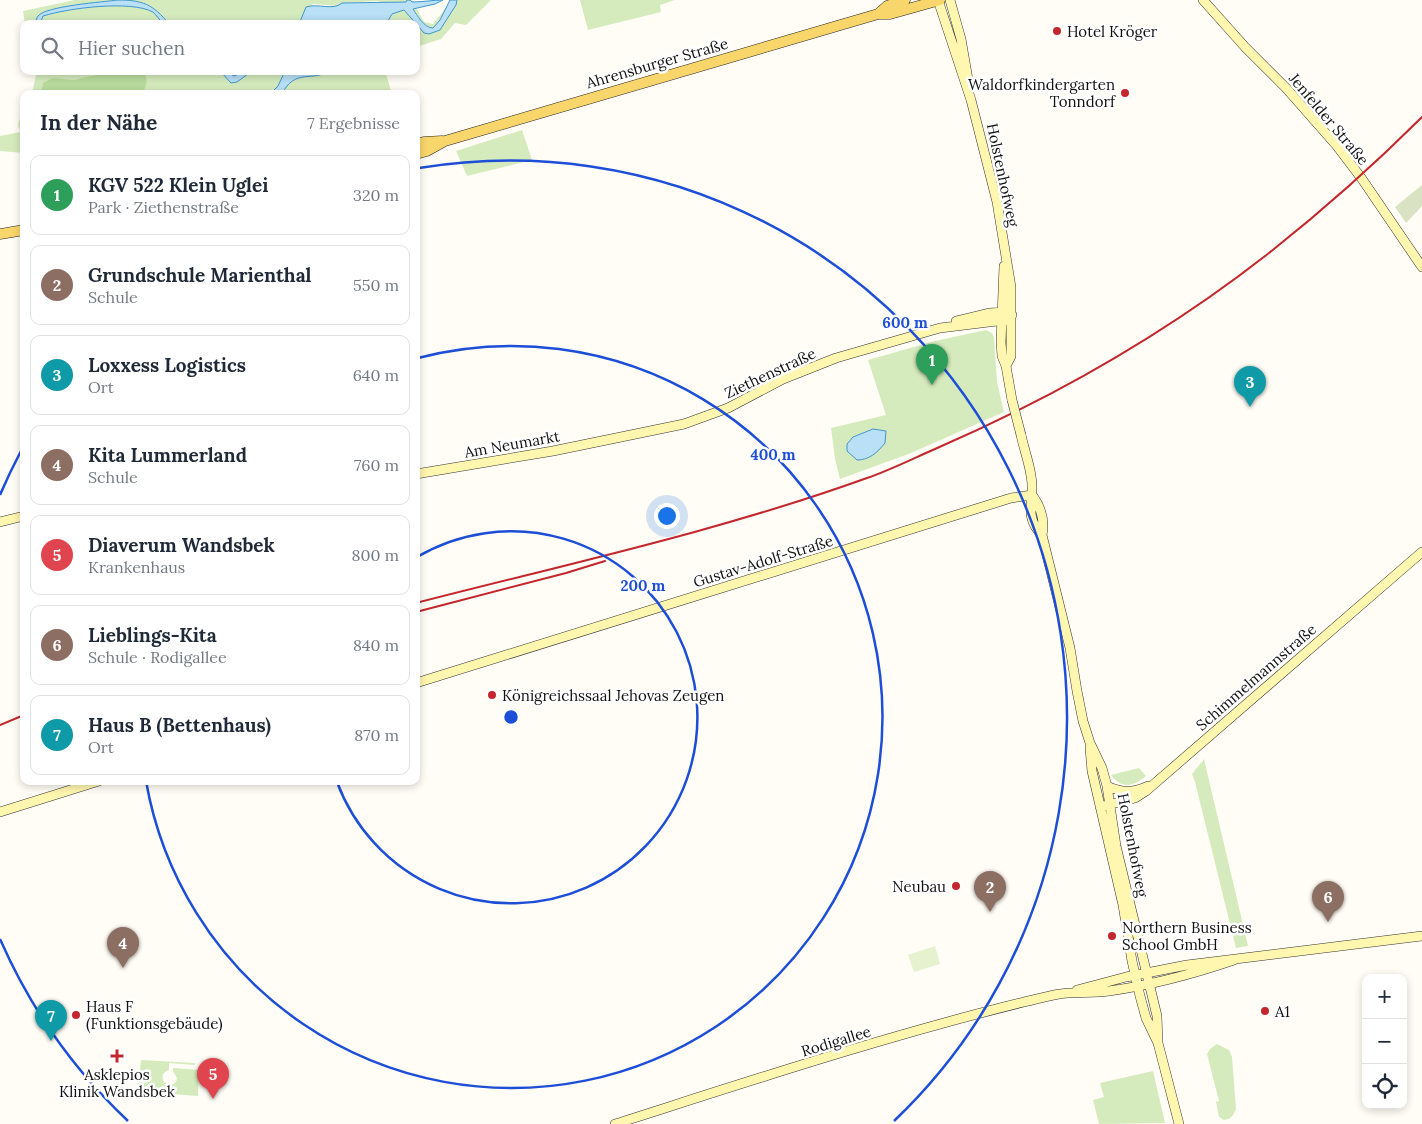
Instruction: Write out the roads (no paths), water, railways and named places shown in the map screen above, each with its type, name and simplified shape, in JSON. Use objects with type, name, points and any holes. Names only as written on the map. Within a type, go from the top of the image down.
[{"type":"main road","name":"Ahrensburger Straße","points":[[878,14],[887,6],[905,0]]},
{"type":"main road","name":"Ahrensburger Straße","points":[[420,153],[445,141],[878,14],[890,14],[938,0]]},
{"type":"main road","name":"Holstenhofweg","points":[[938,0],[971,100],[996,202],[1010,280],[1012,315],[1011,356],[1006,366]]},
{"type":"main road","name":"Holstenhofweg","points":[[950,0],[965,59],[971,100]]},
{"type":"main road","name":"Jenfelder Straße","points":[[1203,0],[1286,88],[1337,146],[1422,267]]},
{"type":"main road","name":"Ahrensburger Straße","points":[[420,144],[445,141]]},
{"type":"main road","points":[[1,234],[20,231]]},
{"type":"main road","name":"Holstenhofweg","points":[[1005,257],[1002,356],[1032,477],[1030,509],[1035,528],[1042,535],[1070,648],[1076,691],[1090,743],[1102,768],[1107,786],[1116,846],[1157,1016],[1158,1043]]},
{"type":"main road","name":"Ziethenstraße","points":[[612,439],[684,424],[732,406],[775,383],[836,358],[940,328],[948,323],[975,316],[1002,316],[1008,312],[1012,315]]},
{"type":"main road","name":"Am Neumarkt","points":[[420,473],[474,466],[612,439]]},
{"type":"main road","name":"Gustav-Adolf-Straße","points":[[420,682],[1002,501],[1032,495]]},
{"type":"main road","points":[[0,522],[20,517]]},
{"type":"main road","name":"Schimmelmannstraße","points":[[1100,807],[1138,797],[1156,783],[1422,552]]},
{"type":"main road","name":"Holstenhofweg","points":[[1090,743],[1092,771],[1123,905],[1135,975],[1146,1018],[1158,1043],[1179,1124]]},
{"type":"main road","points":[[1107,786],[1127,792],[1140,790],[1156,783]]},
{"type":"main road","points":[[0,812],[85,785]]},
{"type":"main road","name":"Rodigallee","points":[[615,1124],[887,1039],[974,1015],[1147,972],[1187,964],[1234,960],[1422,936]]},
{"type":"main road","name":"Rodigallee","points":[[1068,993],[1097,993],[1150,984],[1184,976],[1234,960]]},
{"type":"water","points":[[118,0],[134,1],[146,4],[165,20],[160,20],[153,12],[143,8],[115,6],[83,8],[54,13],[43,16],[42,20],[36,20],[38,16],[43,13],[75,5]]},
{"type":"water","points":[[407,0],[412,2],[443,0],[435,4],[413,9],[424,24],[433,28],[440,20],[450,0],[457,0],[456,5],[440,30],[429,34],[424,33],[420,28],[420,20],[413,20],[404,10],[392,14],[388,20],[301,20],[306,7],[311,6],[330,7],[342,3],[406,2]]},
{"type":"water","points":[[224,75],[247,75],[237,82],[231,83]]},
{"type":"water","points":[[283,75],[320,75],[298,78],[292,81],[284,90],[274,90]]},
{"type":"water","points":[[873,429],[886,431],[885,443],[873,455],[857,460],[847,451],[847,444],[853,437]]},
{"type":"railway","points":[[420,602],[700,531],[812,497],[876,475],[1023,408],[1066,386],[1150,337],[1230,282],[1269,253],[1328,204],[1422,117]]},
{"type":"railway","points":[[420,611],[605,561]]},
{"type":"railway","points":[[0,725],[20,717]]},
{"type":"place","name":"Hotel Kröger","points":[[1057,31]]},
{"type":"place","name":"Waldorfkindergarten Tonndorf","points":[[1125,93]]},
{"type":"place","name":"KGV 522 Klein Uglei","points":[[932,385]]},
{"type":"place","name":"Loxxess Logistics","points":[[1250,407]]},
{"type":"place","name":"Königreichssaal Jehovas Zeugen","points":[[492,695]]},
{"type":"place","name":"Neubau","points":[[956,886]]},
{"type":"place","name":"Grundschule Marienthal","points":[[990,912]]},
{"type":"place","name":"Lieblings-Kita","points":[[1328,922]]},
{"type":"place","name":"Northern Business School GmbH","points":[[1112,936]]},
{"type":"place","name":"Kita Lummerland","points":[[123,968]]},
{"type":"place","name":"A1","points":[[1265,1011]]},
{"type":"place","name":"Haus F (Funktionsgebäude)","points":[[76,1015]]},
{"type":"place","name":"Haus B (Bettenhaus)","points":[[51,1041]]},
{"type":"place","name":"Asklepios Klinik Wandsbek","points":[[117,1056]]},
{"type":"place","name":"Diaverum Wandsbek","points":[[213,1099]]}]
